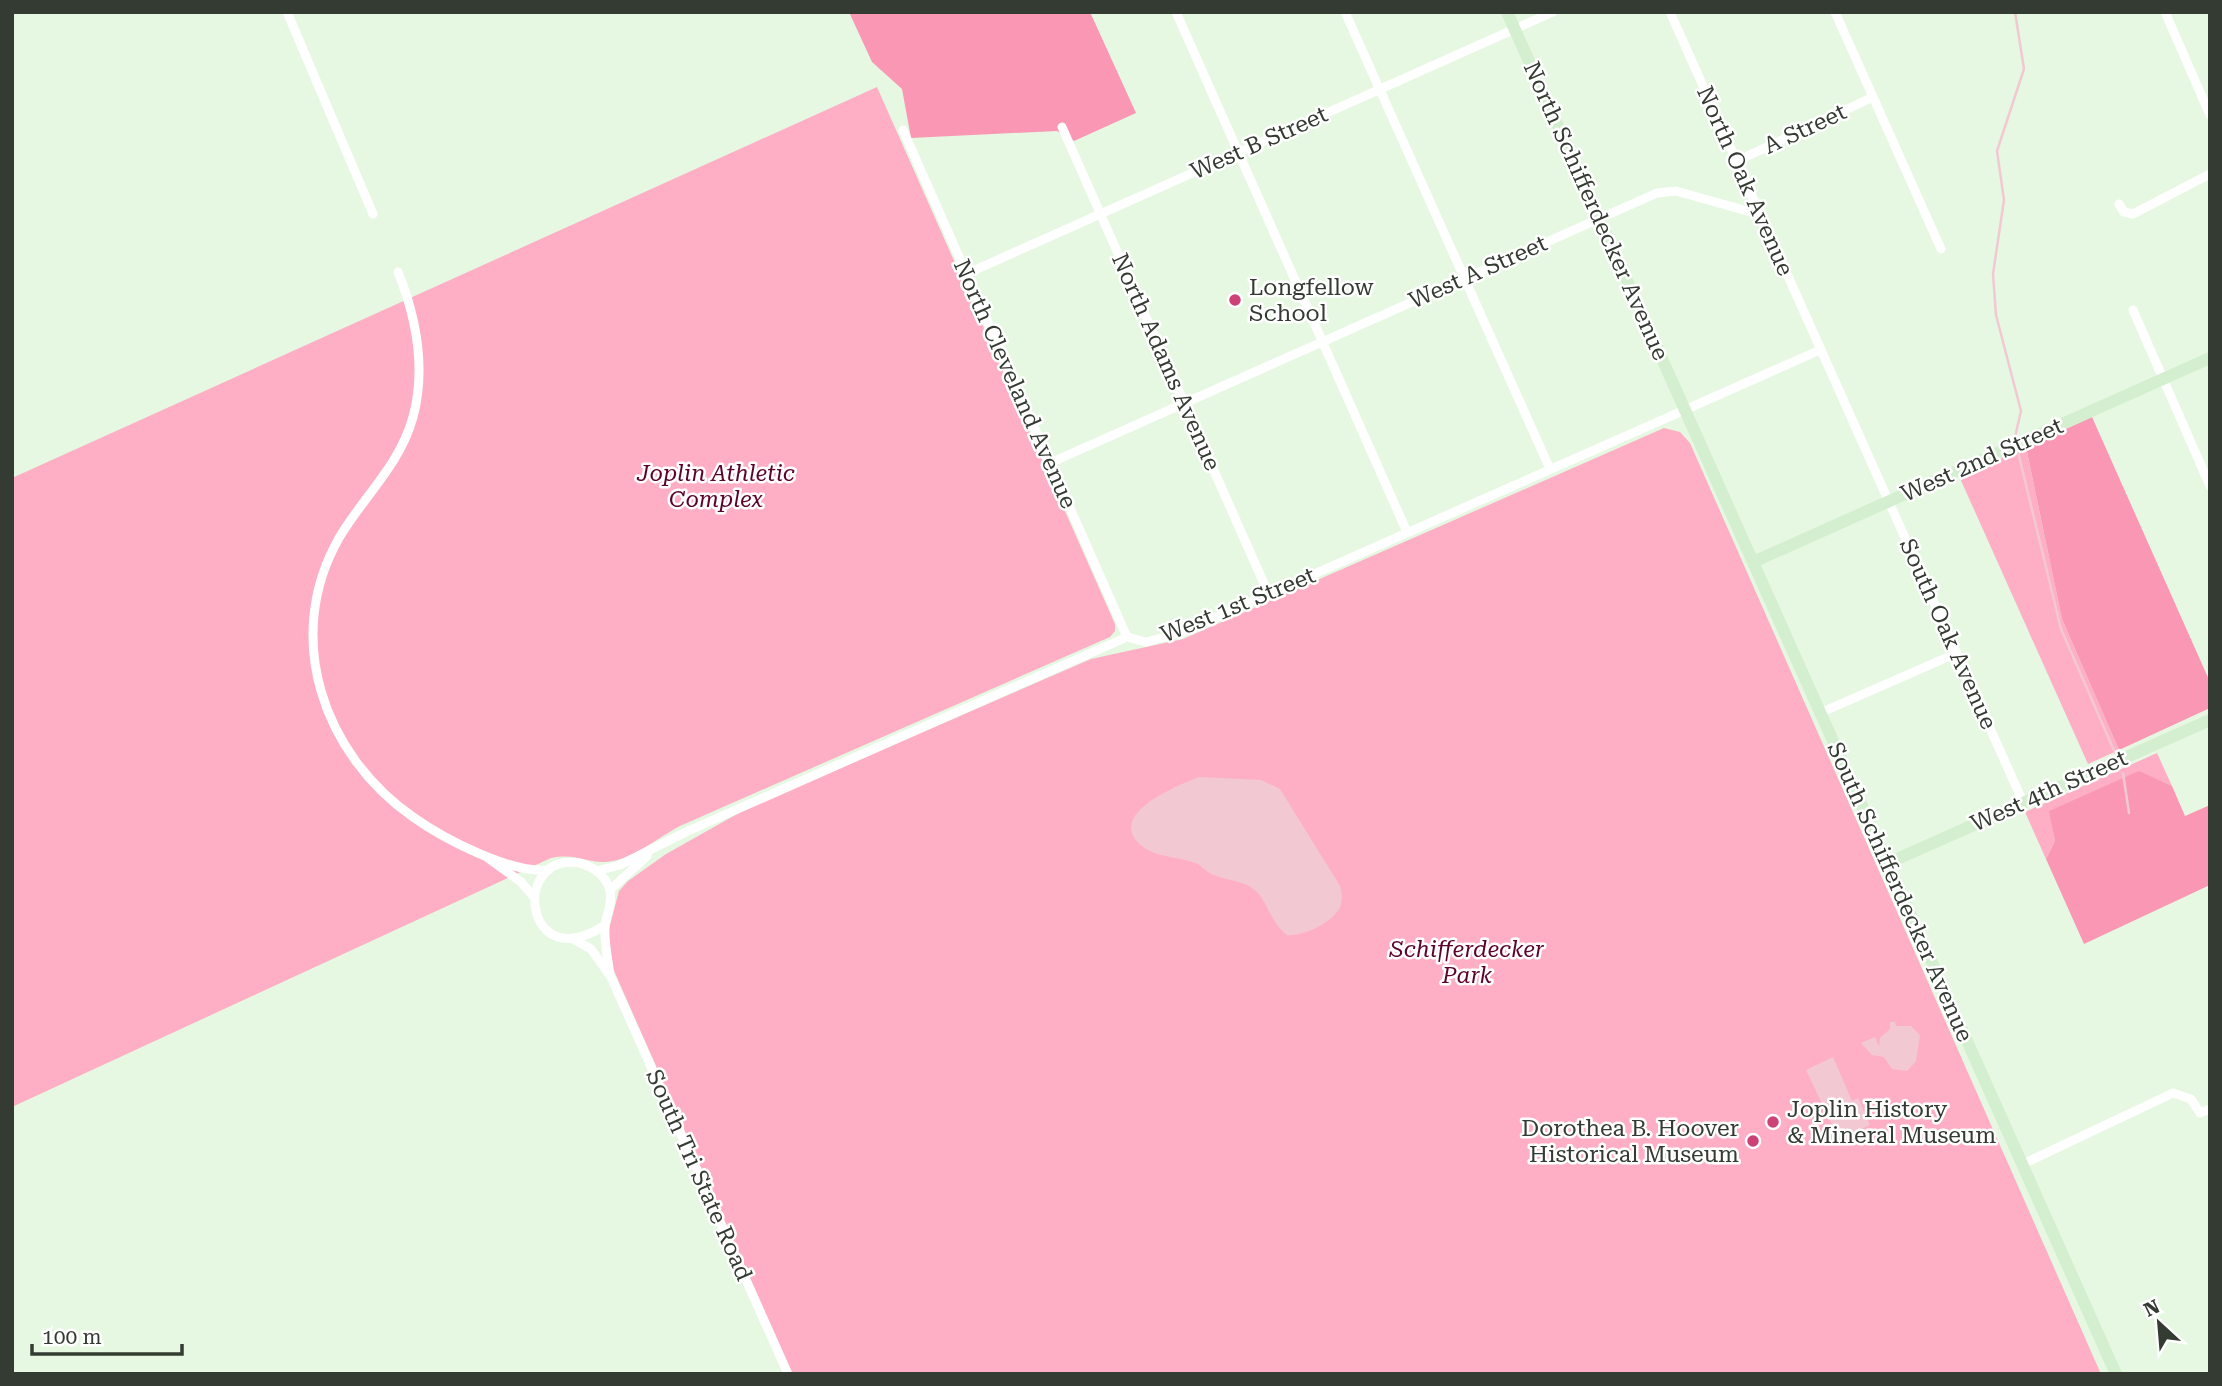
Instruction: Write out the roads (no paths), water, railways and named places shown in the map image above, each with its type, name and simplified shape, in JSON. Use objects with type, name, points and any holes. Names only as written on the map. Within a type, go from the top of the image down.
[{"type":"main road","name":"North Schifferdecker Avenue","points":[[1507,12],[1685,410]]},
{"type":"main road","name":"West 2nd Street","points":[[1753,562],[2210,358]]},
{"type":"main road","name":"South Schifferdecker Avenue","points":[[1685,410],[2116,1374]]},
{"type":"main road","name":"West 4th Street","points":[[1888,863],[2210,720]]},
{"type":"street","points":[[287,12],[373,214]]},
{"type":"street","points":[[1176,12],[1408,532]]},
{"type":"street","points":[[1345,12],[1550,469]]},
{"type":"street","name":"West B Street","points":[[966,274],[1553,12]]},
{"type":"street","name":"North Oak Avenue","points":[[1670,12],[1820,350]]},
{"type":"street","points":[[1835,12],[1941,249]]},
{"type":"street","points":[[2165,12],[2210,115]]},
{"type":"street","name":"A Street","points":[[1737,161],[1873,97]]},
{"type":"street","name":"North Adams Avenue","points":[[1062,127],[1269,595]]},
{"type":"street","name":"North Cleveland Avenue","points":[[903,130],[1127,637]]},
{"type":"street","points":[[2119,204],[2124,212],[2133,214],[2210,174]]},
{"type":"street","name":"West A Street","points":[[1050,463],[1657,193],[1676,191],[1758,214]]},
{"type":"street","points":[[398,272],[416,331],[419,359],[413,417],[402,445],[374,493],[339,538],[328,560],[319,594],[314,632],[319,688],[336,733],[366,778],[419,821],[481,853],[532,872],[573,862],[597,871],[610,890]]},
{"type":"street","points":[[2133,310],[2210,486]]},
{"type":"street","name":"West 1st Street","points":[[597,871],[620,865],[688,831],[1127,637],[1146,642],[1165,638],[1269,595],[1820,350]]},
{"type":"street","name":"South Oak Avenue","points":[[1820,350],[2023,802]]},
{"type":"street","points":[[1820,713],[1957,653]]},
{"type":"street","name":"West 1st Street","points":[[610,890],[657,848]]},
{"type":"street","points":[[481,853],[521,882],[533,896]]},
{"type":"street","points":[[533,896],[538,881],[549,870]]},
{"type":"street","name":"South Tri State Road","points":[[610,890],[611,904],[605,925],[611,976]]},
{"type":"street","name":"South Tri State Road","points":[[533,896],[534,912],[541,926],[554,936],[575,940],[591,949],[611,976],[788,1374]]},
{"type":"street","points":[[575,940],[585,938],[605,925]]},
{"type":"street","points":[[2021,1165],[2173,1093],[2191,1099],[2200,1113],[2210,1109]]},
{"type":"waterway","points":[[2015,12],[2024,69],[1997,151],[2004,200],[1993,274],[1996,315],[2021,411],[2015,437]]},
{"type":"waterway","points":[[2018,452],[2061,629],[2116,755]]},
{"type":"waterway","points":[[2123,773],[2129,813]]},
{"type":"place","name":"Longfellow School","points":[[1235,300]]},
{"type":"place","name":"Joplin History & Mineral Museum","points":[[1773,1122]]},
{"type":"place","name":"Dorothea B. Hoover Historical Museum","points":[[1753,1141]]},
{"type":"park label","name":"Joplin Athletic Complex","points":[[716,486]]},
{"type":"park label","name":"Schifferdecker Park","points":[[1467,962]]}]
